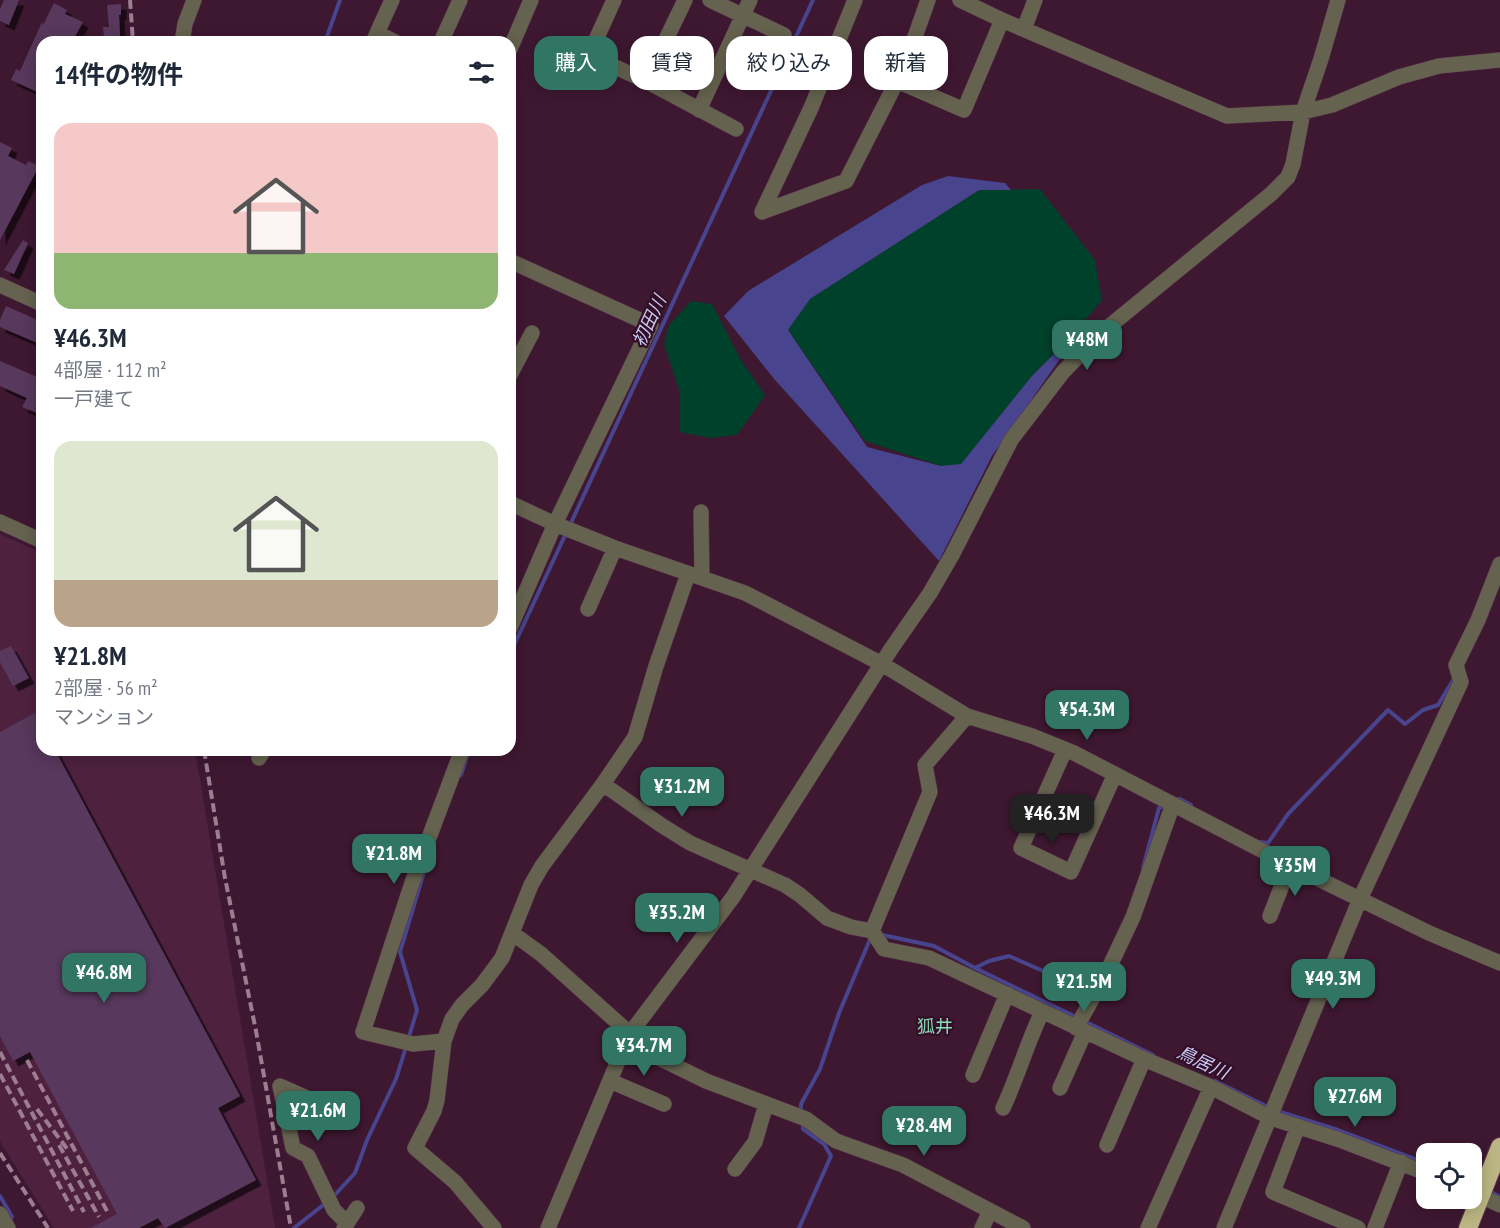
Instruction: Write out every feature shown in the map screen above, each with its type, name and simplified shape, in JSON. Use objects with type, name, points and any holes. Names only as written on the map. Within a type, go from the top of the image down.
[{"type":"highway","points":[[1482,1185],[1500,1147]]},
{"type":"highway","points":[[1468,1228],[1474,1209]]},
{"type":"street","points":[[183,36],[194,0]]},
{"type":"street","points":[[376,36],[392,0]]},
{"type":"street","points":[[444,36],[460,0]]},
{"type":"street","points":[[516,36],[531,0]]},
{"type":"street","points":[[614,0],[589,55],[630,74]]},
{"type":"street","points":[[668,36],[685,0]]},
{"type":"street","points":[[710,0],[784,35]]},
{"type":"street","points":[[699,110],[750,0]]},
{"type":"street","points":[[855,0],[811,108],[762,212],[846,181],[892,90]]},
{"type":"street","points":[[915,36],[928,0]]},
{"type":"street","points":[[960,0],[984,5],[1002,20],[1227,116],[1303,112],[1332,105],[1399,77],[1439,66],[1500,60]]},
{"type":"street","points":[[1024,29],[1035,0]]},
{"type":"street","points":[[548,1228],[629,1035],[718,918],[942,574],[1011,440],[1048,392],[1101,333],[1281,186],[1288,177],[1293,164],[1303,112],[1338,0]]},
{"type":"street","points":[[918,90],[964,110],[1002,20]]},
{"type":"street","points":[[662,90],[736,129]]},
{"type":"street","points":[[516,264],[651,325],[555,524],[516,614]]},
{"type":"street","points":[[0,285],[36,301]]},
{"type":"street","points":[[516,364],[532,333]]},
{"type":"street","points":[[516,506],[615,548],[745,593],[771,605],[882,664],[967,716],[1032,736],[1065,750],[1116,774],[1290,865],[1429,933],[1500,963]]},
{"type":"street","points":[[494,1228],[455,1182],[415,1148],[430,1123],[438,1100],[444,1041],[452,1019],[492,973],[501,958],[531,885],[542,866],[635,737],[656,666],[695,576],[701,512]]},
{"type":"street","points":[[0,522],[36,538]]},
{"type":"street","points":[[588,609],[615,548]]},
{"type":"street","points":[[1224,1228],[1360,899],[1461,682],[1456,666],[1478,620],[1500,564]]},
{"type":"street","points":[[872,931],[930,792],[925,765],[967,716]]},
{"type":"street","points":[[1065,750],[1021,848],[1071,872],[1116,774]]},
{"type":"street","points":[[444,1041],[408,1043],[363,1032],[412,883],[460,756]]},
{"type":"street","points":[[603,784],[690,843],[793,889],[827,918],[851,927],[872,931],[884,949],[929,957],[1042,1012],[1082,1025],[1144,1059],[1273,1113],[1298,1126],[1416,1169]]},
{"type":"street","points":[[1060,1088],[1082,1025],[1133,917],[1170,802]]},
{"type":"street","points":[[1270,916],[1290,865]]},
{"type":"street","points":[[512,933],[541,954],[655,1056],[706,1081],[799,1116],[836,1141],[903,1165],[1023,1228]]},
{"type":"street","points":[[973,1075],[1007,994]]},
{"type":"street","points":[[1003,1107],[1030,1036],[1042,1012]]},
{"type":"street","points":[[1107,1145],[1144,1059]]},
{"type":"street","points":[[610,1081],[664,1104]]},
{"type":"street","points":[[321,1104],[280,1086],[293,1148],[308,1156],[334,1210],[346,1226],[357,1208]]},
{"type":"street","points":[[1148,1228],[1211,1088]]},
{"type":"street","points":[[735,1169],[755,1142],[766,1104]]},
{"type":"street","points":[[1298,1126],[1273,1192],[1358,1228]]},
{"type":"street","points":[[1375,1228],[1401,1162]]},
{"type":"street","points":[[1482,1191],[1500,1205]]},
{"type":"street","points":[[982,1228],[990,1211]]},
{"type":"street","points":[[0,1214],[8,1228]]},
{"type":"shaded area","points":[[948,176],[1005,183],[1011,190],[979,190],[810,299],[788,330],[867,447],[941,466],[961,464],[1031,377],[1068,340],[1060,359],[992,456],[939,561],[775,380],[724,316],[748,291],[922,185]]},
{"type":"shaded area","points":[[0,534],[36,550],[36,756],[196,756],[275,1228],[54,1228],[0,1141]]},
{"type":"green space","points":[[1040,189],[1095,260],[1102,300],[1072,336],[1031,377],[961,465],[941,466],[865,441],[788,330],[810,299],[979,190]]},
{"type":"green space","points":[[691,301],[712,304],[741,360],[765,395],[737,435],[710,438],[680,432],[680,393],[664,344],[669,325]]},
{"type":"building","points":[[4,0],[19,0],[9,25],[0,21],[0,9]]},
{"type":"building","points":[[54,3],[67,10],[65,14],[83,22],[75,36],[36,36],[36,91],[11,80],[16,69],[20,71],[42,22],[43,25]]},
{"type":"building","points":[[121,4],[120,36],[104,36],[103,27],[109,27],[107,5]]},
{"type":"building","points":[[0,142],[12,148],[8,156],[26,165],[28,161],[36,165],[36,172],[0,240]]},
{"type":"building","points":[[23,240],[28,243],[14,274],[4,270]]},
{"type":"building","points":[[6,306],[36,319],[36,342],[0,327],[0,320]]},
{"type":"building","points":[[0,361],[36,376],[36,413],[22,407],[27,398],[0,386]]},
{"type":"building","points":[[11,646],[29,678],[13,686],[0,662],[0,651]]},
{"type":"building","points":[[35,713],[36,756],[58,756],[240,1096],[218,1108],[256,1180],[165,1228],[158,1218],[139,1228],[91,1228],[117,1214],[30,1052],[13,1061],[0,1036],[0,732]]},
{"type":"waterway","points":[[327,36],[340,0]]},
{"type":"waterway","name":"初田川","points":[[570,525],[813,0]]},
{"type":"waterway","name":"初田川","points":[[516,641],[567,531]]},
{"type":"waterway","points":[[1260,842],[1268,843],[1288,814],[1388,710],[1405,724],[1423,710],[1438,705],[1455,677]]},
{"type":"waterway","name":"初田川","points":[[461,775],[467,756]]},
{"type":"waterway","points":[[1176,800],[1180,799],[1191,805]]},
{"type":"waterway","points":[[1143,868],[1159,808],[1164,806]]},
{"type":"waterway","name":"初田川","points":[[408,1040],[417,1010],[400,952],[424,872]]},
{"type":"waterway","points":[[878,934],[934,946],[975,968],[989,961],[1009,956],[1091,990]]},
{"type":"waterway","name":"鳥居川","points":[[801,1113],[801,1104],[820,1069],[839,1013],[871,937]]},
{"type":"waterway","name":"鳥居川","points":[[975,968],[1078,1018]]},
{"type":"waterway","name":"鳥居川","points":[[1084,1021],[1153,1055]]},
{"type":"waterway","name":"初田川","points":[[332,1198],[355,1173],[367,1140],[396,1079],[406,1047]]},
{"type":"waterway","name":"鳥居川","points":[[1215,1081],[1270,1108]]},
{"type":"waterway","name":"鳥居川","points":[[1277,1111],[1338,1130],[1416,1159]]},
{"type":"waterway","name":"鳥居川","points":[[799,1228],[831,1156],[824,1144],[803,1129],[803,1124]]},
{"type":"waterway","name":"鳥居川","points":[[1488,1190],[1500,1197]]},
{"type":"waterway","points":[[0,1196],[12,1217]]},
{"type":"waterway","name":"初田川","points":[[294,1228],[327,1202]]},
{"type":"railway","points":[[130,0],[133,36]]},
{"type":"railway","points":[[205,756],[225,878],[256,1031],[291,1228]]},
{"type":"railway","points":[[0,1052],[84,1212]]},
{"type":"railway","points":[[27,1060],[108,1213]]},
{"type":"railway","points":[[0,1074],[73,1211]]},
{"type":"railway","points":[[37,1109],[68,1150]]},
{"type":"railway","points":[[59,1145],[99,1217]]},
{"type":"railway","points":[[0,1153],[48,1228]]},
{"type":"district","name":"狐井","points":[[935,1026]]}]
